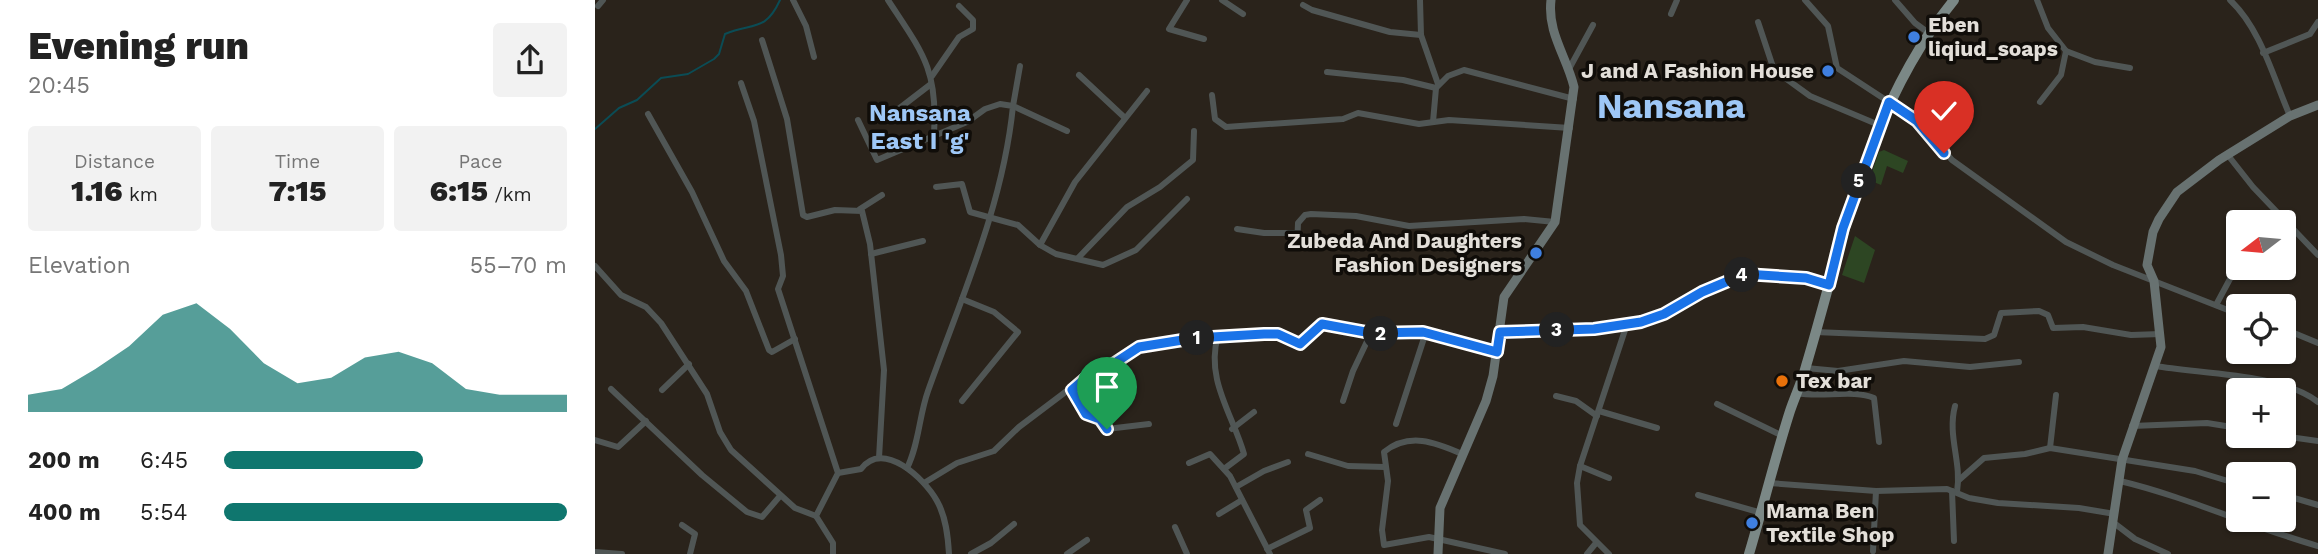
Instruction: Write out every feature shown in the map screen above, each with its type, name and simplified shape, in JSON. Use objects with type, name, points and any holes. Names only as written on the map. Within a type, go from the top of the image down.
[{"type":"main road","points":[[1749,554],[1806,368],[1843,228],[1879,125],[1889,102],[1954,0]]},
{"type":"street","points":[[793,0],[806,26],[814,57]]},
{"type":"street","points":[[888,0],[926,58],[932,80],[934,134]]},
{"type":"street","points":[[1187,0],[1169,29],[1204,39]]},
{"type":"street","points":[[1222,0],[1243,13]]},
{"type":"street","points":[[1420,0],[1421,35],[1437,86],[1433,122]]},
{"type":"street","points":[[1438,554],[1440,508],[1495,384],[1504,297],[1555,222],[1574,99],[1569,69],[1557,48],[1550,16],[1551,0]]},
{"type":"street","points":[[1671,14],[1677,0]]},
{"type":"street","points":[[1805,0],[1828,26],[1837,68],[1917,121],[1952,160],[2066,242],[2226,310]]},
{"type":"street","points":[[1895,0],[1915,23],[1930,34]]},
{"type":"street","points":[[2036,0],[2048,28],[2066,51],[2095,62],[2130,68]]},
{"type":"street","points":[[2230,0],[2241,11],[2263,53],[2290,116]]},
{"type":"street","points":[[1303,5],[1311,10],[1371,27],[1421,35]]},
{"type":"street","points":[[888,117],[932,80],[959,37],[973,29],[973,20],[959,6]]},
{"type":"street","points":[[1758,22],[1775,70],[1810,96],[1879,125]]},
{"type":"street","points":[[2263,53],[2310,34],[2318,22]]},
{"type":"street","points":[[1569,69],[1593,25]]},
{"type":"street","points":[[762,40],[787,119],[803,215],[860,209],[882,195]]},
{"type":"street","points":[[2040,102],[2061,75],[2066,51]]},
{"type":"street","points":[[907,468],[917,440],[922,407],[989,218],[1007,149],[1015,78],[1020,66]]},
{"type":"street","points":[[1327,72],[1437,86],[1464,71],[1574,99]]},
{"type":"street","points":[[1079,75],[1125,118]]},
{"type":"street","points":[[741,83],[754,121],[781,256],[783,276],[778,289],[838,473],[816,516]]},
{"type":"street","points":[[1040,245],[1075,182],[1147,91]]},
{"type":"street","points":[[1212,95],[1215,119],[1226,127],[1343,119],[1358,113],[1419,124],[1449,120],[1570,128]]},
{"type":"street","points":[[858,120],[874,160],[907,149],[1000,104],[1013,106],[1067,131]]},
{"type":"street","points":[[2108,554],[2122,460],[2155,366],[2162,334],[2148,255],[2159,219],[2177,192],[2227,154],[2290,116],[2318,105]]},
{"type":"street","points":[[648,114],[692,192],[724,261],[746,291],[769,350],[772,352],[795,339]]},
{"type":"street","points":[[1078,258],[1127,207],[1160,187],[1193,160],[1194,131]]},
{"type":"street","points":[[2227,154],[2253,187],[2318,255]]},
{"type":"street","points":[[936,187],[963,184],[969,212],[1018,225],[1040,245],[1056,254],[1103,265],[1136,250],[1187,199]]},
{"type":"street","points":[[860,209],[871,254],[884,370],[879,458]]},
{"type":"street","points":[[1297,247],[1296,233],[1301,218],[1311,214],[1356,216],[1409,226],[1524,219],[1555,222]]},
{"type":"street","points":[[1237,229],[1264,233],[1296,233]]},
{"type":"street","points":[[871,254],[923,241]]},
{"type":"street","points":[[595,266],[621,295],[651,311],[707,394],[725,442],[780,496],[800,512],[816,516],[832,543],[833,554]]},
{"type":"street","points":[[1500,332],[1594,329],[1627,324],[1664,314],[1702,292],[1745,274],[1806,278],[1829,285]]},
{"type":"street","points":[[2216,306],[2230,280]]},
{"type":"street","points":[[962,299],[994,312],[1015,326],[1017,332],[962,401]]},
{"type":"street","points":[[1815,332],[1985,339],[1994,335],[2001,313],[2039,311],[2047,315],[2053,328],[2057,330],[2083,327],[2131,335],[2162,334]]},
{"type":"street","points":[[924,483],[957,463],[994,451],[1020,427],[1087,377],[1098,374],[1139,347],[1218,336],[1273,334],[1300,344],[1322,324],[1371,333],[1426,332],[1497,352]]},
{"type":"street","points":[[1609,554],[1580,525],[1580,466],[1627,324]]},
{"type":"street","points":[[1396,424],[1426,332]]},
{"type":"street","points":[[1343,401],[1353,371],[1371,333]]},
{"type":"street","points":[[2296,334],[2318,343]]},
{"type":"street","points":[[1218,336],[1214,353],[1217,381],[1232,429],[1244,454],[1224,469]]},
{"type":"street","points":[[1806,368],[1839,371],[1904,361],[1970,366],[2019,362]]},
{"type":"street","points":[[663,390],[689,364]]},
{"type":"street","points":[[2155,366],[2245,376],[2309,395],[2318,402]]},
{"type":"street","points":[[611,388],[702,475],[757,517],[764,516],[780,496]]},
{"type":"street","points":[[1072,390],[1086,414],[1100,419],[1107,429],[1149,424]]},
{"type":"street","points":[[1797,393],[1823,397],[1862,394],[1874,398],[1879,442]]},
{"type":"street","points":[[2050,448],[2056,395]]},
{"type":"street","points":[[1556,396],[1576,401],[1598,414],[1657,428]]},
{"type":"street","points":[[1717,404],[1783,436]]},
{"type":"street","points":[[1955,406],[1951,429],[1959,480]]},
{"type":"street","points":[[1232,429],[1254,412]]},
{"type":"street","points":[[595,440],[618,447],[646,421]]},
{"type":"street","points":[[2132,426],[2207,423],[2226,426]]},
{"type":"street","points":[[2296,438],[2318,441]]},
{"type":"street","points":[[1462,454],[1440,444],[1409,440],[1384,452],[1388,481],[1382,530],[1384,545],[1419,538],[1505,554]]},
{"type":"street","points":[[1954,541],[1955,491],[1959,480],[1984,458],[2025,454],[2050,448],[2195,471],[2226,480]]},
{"type":"street","points":[[1189,463],[1210,454],[1224,469],[1243,500],[1268,552],[1310,528],[1306,510],[1320,500]]},
{"type":"street","points":[[1308,454],[1348,466],[1385,467]]},
{"type":"street","points":[[838,473],[861,469],[867,460],[879,458],[907,468],[924,483],[941,511],[951,554]]},
{"type":"street","points":[[1236,487],[1264,471],[1288,462]]},
{"type":"street","points":[[1580,466],[1609,478]]},
{"type":"street","points":[[2120,481],[2158,490],[2260,529],[2318,546]]},
{"type":"street","points":[[1769,483],[1876,491],[1955,491],[1969,498],[1998,503],[2080,508],[2115,518],[2135,539],[2168,554]]},
{"type":"street","points":[[1873,551],[1876,491]]},
{"type":"street","points":[[1698,495],[1762,513]]},
{"type":"street","points":[[2296,499],[2318,505]]},
{"type":"street","points":[[1219,514],[1243,500]]},
{"type":"street","points":[[682,524],[695,534],[689,554]]},
{"type":"street","points":[[971,554],[991,543],[1014,524]]},
{"type":"street","points":[[1175,527],[1187,554]]},
{"type":"street","points":[[1067,554],[1087,540]]},
{"type":"street","points":[[1587,554],[1596,543]]},
{"type":"street","points":[[595,552],[622,554]]},
{"type":"green space","points":[[1884,150],[1908,161],[1903,173],[1887,166],[1881,185],[1869,180],[1879,152]]},
{"type":"green space","points":[[1855,236],[1875,250],[1864,283],[1842,275]]},
{"type":"waterway","points":[[595,129],[619,108],[637,100],[661,78],[688,74],[714,59],[719,54],[725,34],[763,22],[769,18],[780,0]]},
{"type":"place","name":"Eben liqiud_soaps","points":[[1914,37]]},
{"type":"place","name":"J and A Fashion House","points":[[1828,71]]},
{"type":"place","name":"Zubeda And Daughters Fashion Designers","points":[[1536,253]]},
{"type":"place","name":"Tex bar","points":[[1782,381]]},
{"type":"place","name":"Mama Ben Textile Shop","points":[[1752,523]]},
{"type":"district","name":"Nansana","points":[[1671,106]]},
{"type":"district","name":"Nansana East I 'g'","points":[[920,127]]},
{"type":"route","points":[[1107,429],[1100,419],[1086,414],[1072,390],[1076,384],[1098,374],[1139,347],[1195,338],[1264,334],[1278,334],[1300,344],[1314,328],[1322,324],[1371,333],[1423,332],[1497,352],[1500,332],[1594,329],[1641,322],[1664,314],[1722,282],[1745,274],[1806,278],[1829,285],[1843,228],[1889,102],[1924,127],[1944,153]]}]
